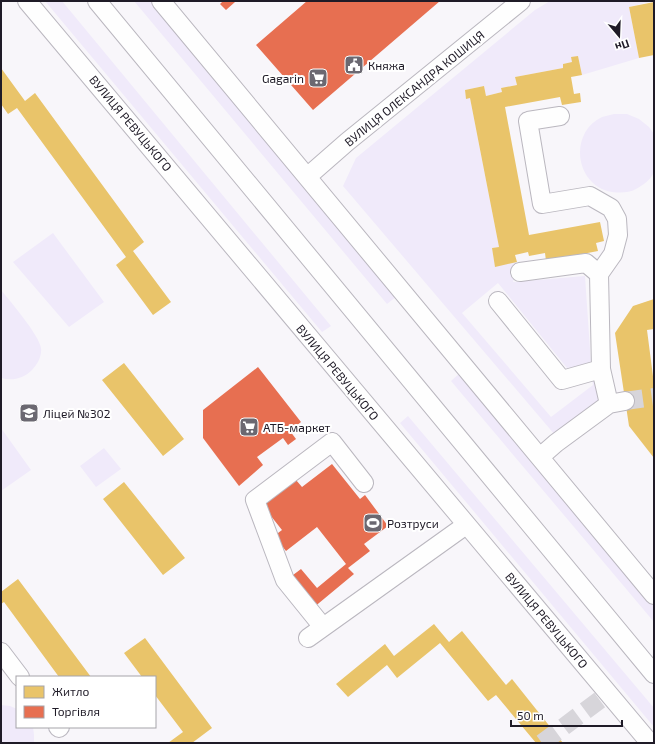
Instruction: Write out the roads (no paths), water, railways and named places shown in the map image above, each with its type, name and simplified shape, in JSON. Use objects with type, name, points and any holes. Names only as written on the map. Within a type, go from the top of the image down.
[{"type":"street","name":"ВУЛИЦЯ РЕВУЦЬКОГО","points":[[27,1],[650,743]]},
{"type":"street","points":[[97,1],[654,674]]},
{"type":"street","points":[[161,1],[654,595]]},
{"type":"street","name":"ВУЛИЦЯ ОЛЕКСАНДРА КОШИЦЯ","points":[[307,177],[347,142],[521,1]]},
{"type":"street","points":[[540,457],[556,443],[617,403],[601,369],[599,274],[613,254],[618,236],[617,219],[611,208],[590,196],[542,204],[528,121],[560,116]]},
{"type":"street","points":[[520,272],[586,263],[599,274]]},
{"type":"street","points":[[498,301],[562,380],[601,369]]},
{"type":"street","points":[[323,627],[285,580],[255,500],[332,442],[364,483]]},
{"type":"street","points":[[308,638],[466,525]]},
{"type":"street","points":[[1,652],[19,676]]},
{"type":"tunnel","points":[[625,401],[654,397]]},
{"type":"tunnel","points":[[542,743],[609,693]]},
{"type":"place","name":"Княжа","points":[[354,65]]},
{"type":"place","name":"Gagarin","points":[[318,78]]},
{"type":"place","name":"Ліцей №302","points":[[29,413]]},
{"type":"place","name":"АТБ-маркет","points":[[249,427]]},
{"type":"place","name":"Розтруси","points":[[373,523]]}]
